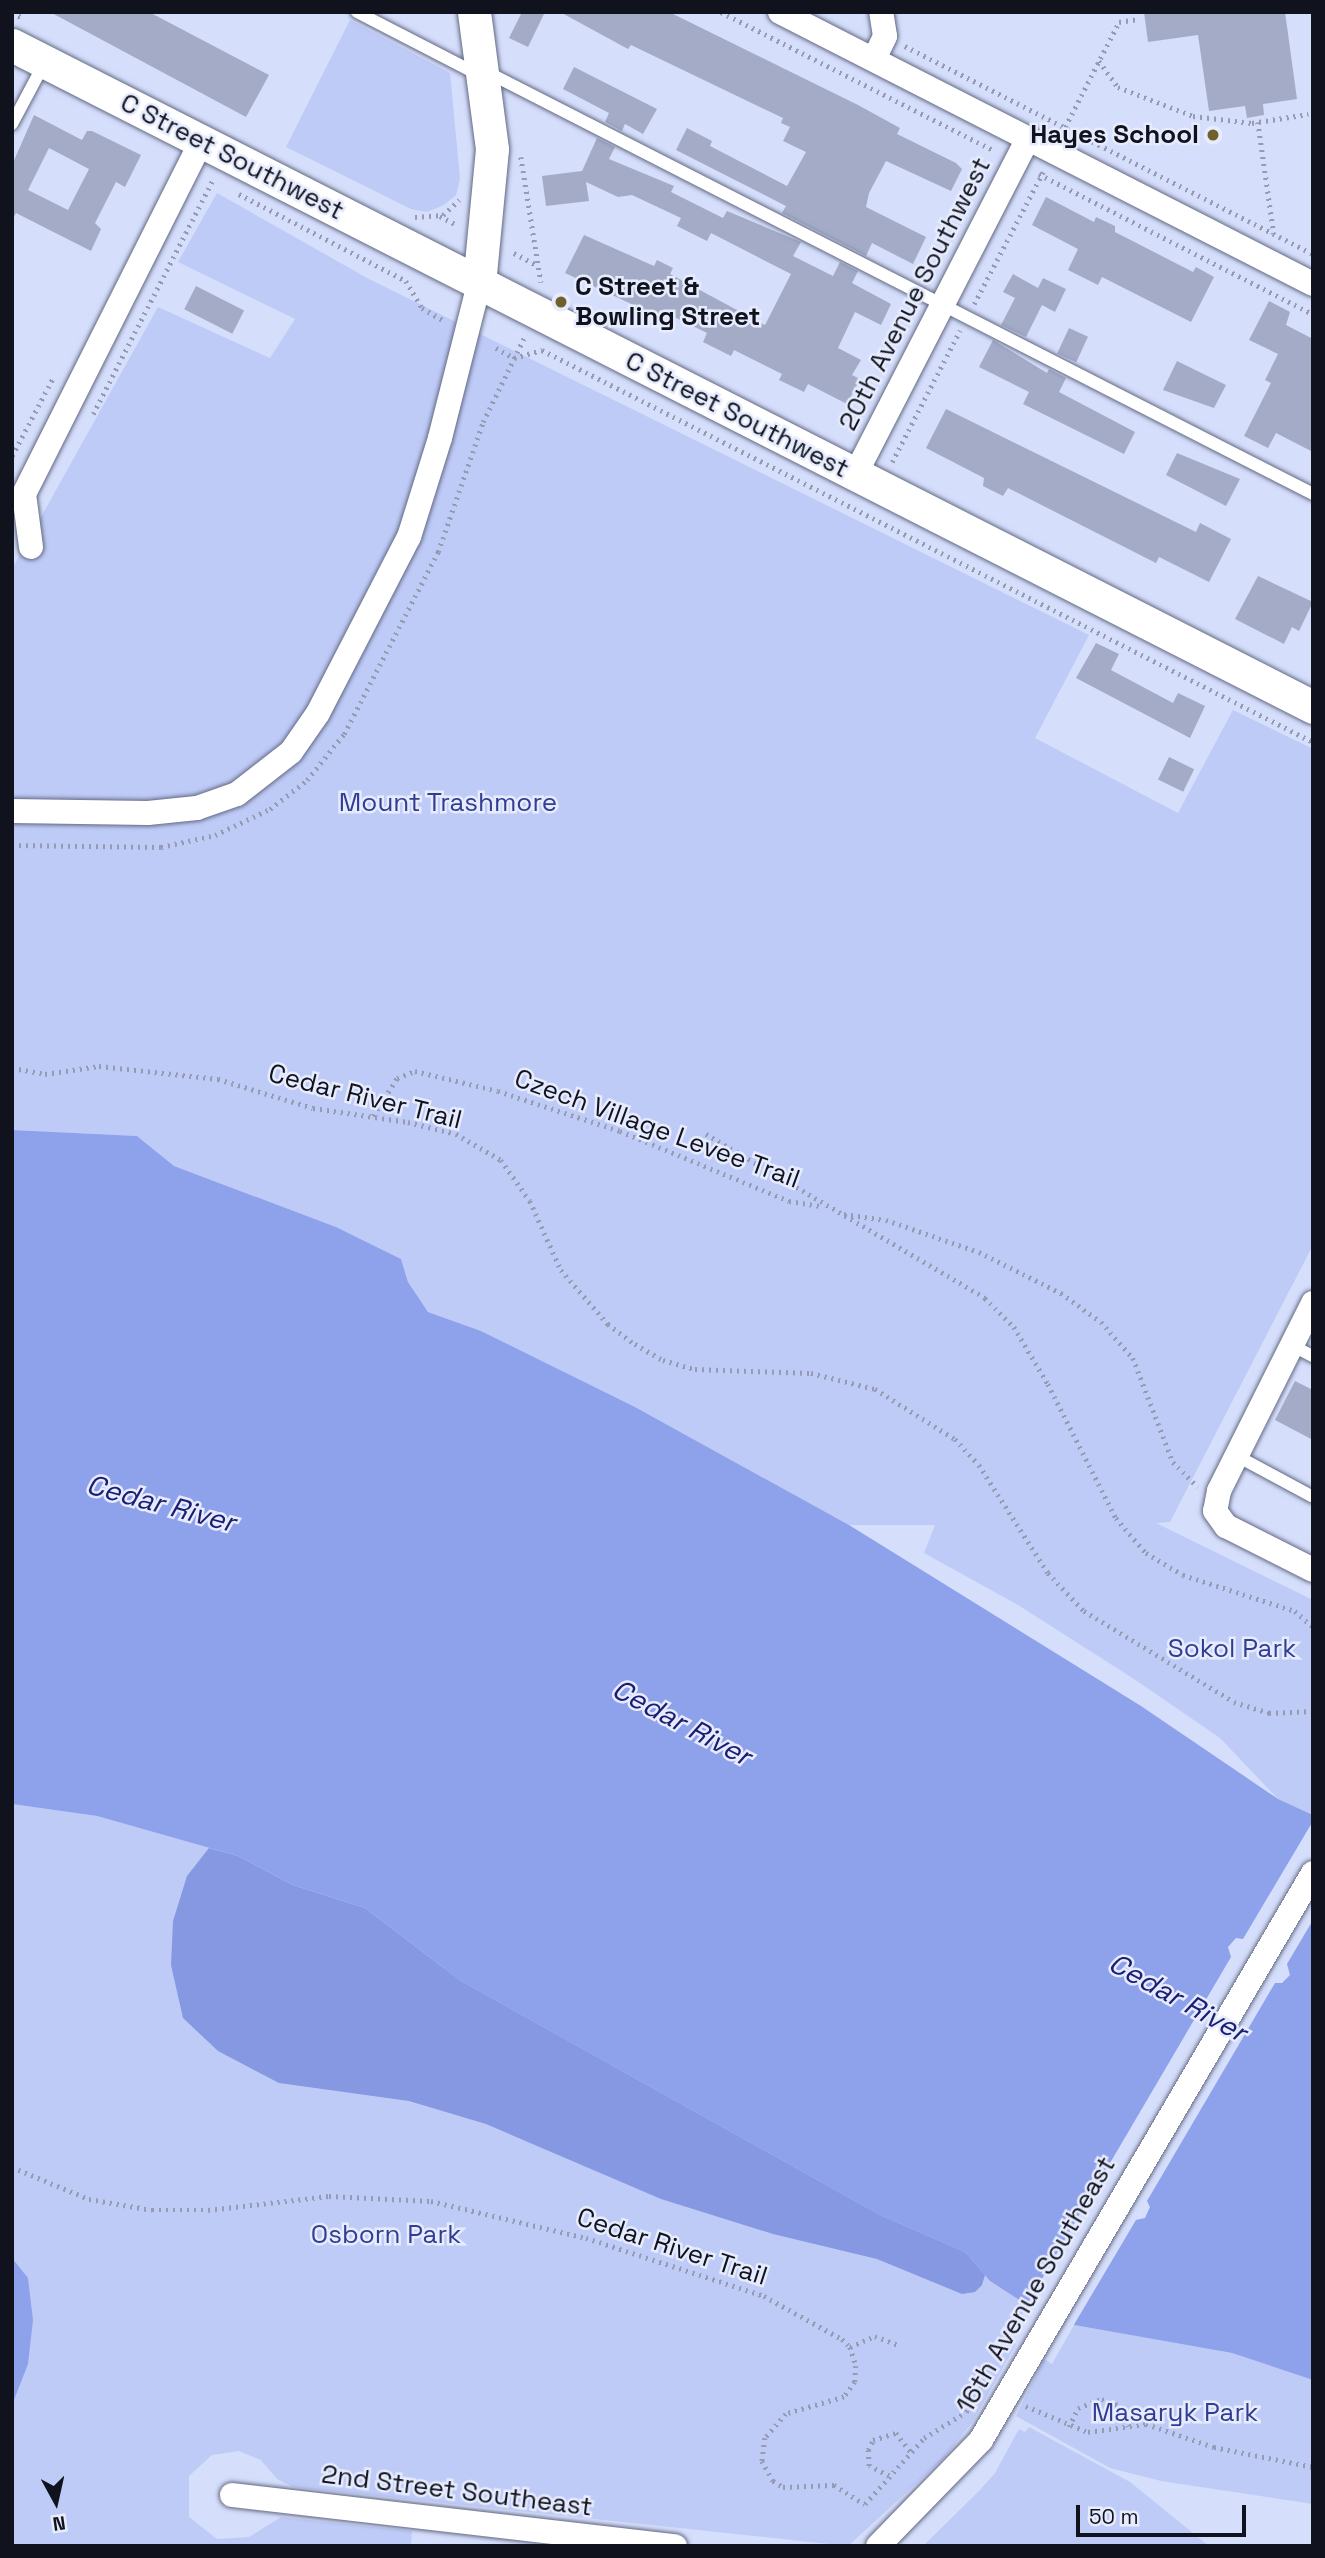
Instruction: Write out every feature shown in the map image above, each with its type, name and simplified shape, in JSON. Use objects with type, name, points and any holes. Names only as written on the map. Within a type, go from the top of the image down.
[{"type":"main road","points":[[474,12],[483,74],[492,185],[479,284]]},
{"type":"main road","name":"C Street Southwest","points":[[18,32],[45,62],[1313,707]]},
{"type":"street","points":[[780,12],[1313,284]]},
{"type":"street","points":[[874,59],[884,36],[881,12]]},
{"type":"street","points":[[31,547],[24,494],[202,140]]},
{"type":"street","name":"20th Avenue Southwest","points":[[855,475],[1027,140]]},
{"type":"street","points":[[12,811],[148,813],[197,808],[237,794],[291,752],[318,713],[409,537],[440,438],[479,284]]},
{"type":"street","points":[[1311,1564],[1226,1525],[1215,1511],[1219,1491],[1237,1456],[1302,1351],[1313,1303]]},
{"type":"street","name":"16th Avenue Southeast","points":[[878,2546],[902,2517],[967,2458],[1313,1872]]},
{"type":"street","name":"2nd Street Southeast","points":[[232,2495],[675,2546]]},
{"type":"lane","points":[[357,12],[1313,494]]},
{"type":"lane","points":[[12,124],[45,62]]},
{"type":"lane","points":[[1237,1456],[1313,1497]]},
{"type":"path","points":[[721,12],[1002,155]]},
{"type":"path","points":[[12,13],[18,32]]},
{"type":"path","points":[[1060,138],[1119,22],[1138,19]]},
{"type":"path","points":[[901,44],[1313,254]]},
{"type":"path","points":[[1099,61],[1111,81],[1127,92],[1193,116],[1258,122],[1308,114]]},
{"type":"path","points":[[1258,122],[1274,234]]},
{"type":"path","points":[[520,153],[538,279],[550,287]]},
{"type":"path","points":[[1032,171],[1313,314]]},
{"type":"path","points":[[202,176],[225,187]]},
{"type":"path","points":[[91,418],[212,181]]},
{"type":"path","points":[[408,214],[426,219],[440,216],[455,205],[463,190]]},
{"type":"path","points":[[237,193],[406,281],[422,308],[443,320]]},
{"type":"path","points":[[440,216],[455,224]]},
{"type":"path","points":[[514,253],[536,264]]},
{"type":"path","points":[[496,348],[514,358],[542,350],[1313,742]]},
{"type":"path","name":"Cedar River Trail","points":[[12,1068],[45,1074],[99,1066],[218,1079],[313,1108],[373,1116],[456,1134],[501,1160],[530,1201],[561,1270],[608,1324],[635,1344],[663,1360],[695,1369],[811,1373],[875,1389],[955,1439],[979,1465],[1048,1573],[1084,1611],[1234,1702],[1269,1713],[1313,1711]]},
{"type":"path","name":"Czech Village Levee Trail","points":[[373,1116],[397,1078],[415,1071],[498,1091],[608,1126],[789,1201],[827,1207]]},
{"type":"path","name":"Czech Village Levee Trail","points":[[706,1135],[985,1298],[1014,1327],[1048,1384],[1116,1518],[1146,1552],[1183,1575],[1295,1611],[1313,1627]]},
{"type":"path","name":"Czech Village Levee Trail","points":[[840,1213],[886,1220],[979,1252],[1061,1293],[1101,1322],[1133,1358],[1178,1471],[1201,1489]]},
{"type":"path","name":"Cedar River Trail","points":[[12,2167],[89,2199],[152,2210],[208,2210],[378,2195],[477,2211],[586,2238],[764,2296],[850,2347]]},
{"type":"path","points":[[898,2344],[875,2336],[850,2347],[856,2366],[851,2390],[836,2402],[795,2410],[778,2419],[765,2438],[762,2461],[773,2481],[783,2487],[834,2485],[865,2504],[935,2429],[967,2412],[984,2382]]},
{"type":"path","points":[[1069,2427],[1078,2408],[1102,2399],[1120,2406],[1128,2426]]},
{"type":"path","points":[[1022,2403],[1069,2427],[1104,2432],[1128,2426],[1156,2426],[1214,2447],[1313,2467]]},
{"type":"path","points":[[889,2476],[869,2466],[868,2450],[873,2440],[896,2433],[911,2452]]},
{"type":"green space","points":[[350,20],[450,73],[460,179],[456,195],[444,205],[427,212],[411,209],[286,147]]},
{"type":"green space","name":"Mount Trashmore","points":[[217,193],[367,278],[1089,635],[1035,738],[1178,813],[1233,710],[1313,749],[1313,1245],[1170,1522],[1156,1523],[1313,1600],[1313,1815],[1278,1799],[1220,1738],[1134,1679],[1018,1605],[924,1553],[935,1525],[849,1525],[635,1407],[481,1331],[428,1312],[408,1282],[401,1259],[336,1227],[174,1166],[137,1136],[12,1130],[12,569],[158,307],[270,358],[295,319],[178,262]]},
{"type":"green space","name":"Osborn Park","points":[[12,1804],[97,1816],[238,1856],[965,2252],[990,2281],[1027,2305],[1008,2339],[1016,2344],[973,2421],[944,2458],[848,2546],[293,2487],[277,2479],[261,2460],[239,2451],[212,2455],[189,2476],[189,2517],[217,2539],[249,2537],[281,2517],[412,2531],[411,2546],[12,2546]]},
{"type":"green space","name":"Masaryk Park","points":[[1074,2325],[1232,2353],[1313,2380],[1313,2504],[1161,2481],[1110,2468],[1016,2416],[1044,2359],[1052,2364]]},
{"type":"green space","points":[[1029,2427],[1130,2482],[1209,2546],[923,2546],[995,2473],[1019,2429],[1025,2432]]},
{"type":"shaded area","points":[[209,1848],[238,1856],[293,1885],[365,1908],[461,1981],[880,2215],[965,2252],[985,2275],[982,2285],[975,2292],[962,2294],[877,2259],[773,2234],[661,2199],[486,2124],[409,2101],[279,2083],[218,2051],[183,2018],[171,1965],[173,1921],[187,1876]]},
{"type":"water","name":"Cedar River","points":[[12,1130],[137,1136],[174,1166],[336,1227],[401,1259],[408,1282],[428,1312],[481,1331],[635,1407],[849,1525],[1141,1706],[1278,1799],[1313,1815],[1313,2380],[1232,2353],[1074,2325],[1027,2305],[990,2281],[965,2252],[880,2215],[461,1981],[365,1908],[293,1885],[238,1856],[97,1816],[12,1804]]},
{"type":"water","points":[[12,2258],[28,2278],[33,2320],[28,2364],[12,2405]]},
{"type":"pier","points":[[1313,1821],[1313,1920],[1287,1964],[1290,1975],[1282,1983],[1275,1983],[1147,2201],[1150,2207],[1145,2218],[1136,2220],[1072,2328],[1025,2308],[1092,2193],[1088,2188],[1092,2179],[1103,2175],[1231,1957],[1228,1947],[1236,1938],[1243,1939]]},
{"type":"building","points":[[50,12],[149,12],[269,75],[246,117]]},
{"type":"building","points":[[522,12],[545,12],[528,47],[509,38]]},
{"type":"building","points":[[560,12],[669,12],[858,105],[900,128],[897,134],[956,163],[962,169],[951,191],[886,161],[869,193],[866,207],[926,237],[913,264],[872,243],[866,256],[782,213],[786,206],[676,150],[687,128],[712,141],[710,146],[787,186],[806,152],[783,141],[790,127],[781,123],[783,118],[631,45],[628,49]]},
{"type":"building","points":[[1144,12],[1285,12],[1297,99],[1263,104],[1264,115],[1247,118],[1245,106],[1209,111],[1198,35],[1148,42]]},
{"type":"building","points":[[574,67],[657,109],[643,134],[625,124],[622,131],[605,122],[609,113],[563,89]]},
{"type":"building","points":[[34,115],[82,140],[87,131],[92,131],[141,155],[125,187],[116,182],[95,223],[101,229],[91,251],[16,213],[12,220],[12,165]],"holes":[[[49,148],[89,169],[68,210],[28,190]]]},
{"type":"building","points":[[597,138],[615,147],[609,159],[674,186],[671,192],[723,218],[727,211],[801,242],[793,256],[833,276],[840,262],[858,271],[852,283],[891,304],[881,325],[855,312],[838,348],[861,360],[852,375],[860,379],[847,404],[808,384],[804,392],[779,380],[782,374],[734,350],[731,356],[703,342],[707,333],[660,310],[657,316],[565,273],[584,235],[654,266],[657,260],[673,268],[670,274],[765,325],[791,274],[711,233],[707,241],[677,226],[681,218],[632,195],[618,197],[586,182],[589,201],[546,206],[542,176],[582,171]]},
{"type":"building","points":[[1046,197],[1094,222],[1096,217],[1115,226],[1115,232],[1193,272],[1196,267],[1214,277],[1191,322],[1102,277],[1098,285],[1068,270],[1078,249],[1032,225]]},
{"type":"building","points":[[1013,274],[1038,288],[1043,278],[1066,289],[1055,312],[1042,305],[1026,337],[1001,325],[1015,298],[1003,292]]},
{"type":"building","points":[[196,286],[244,311],[232,334],[184,309]]},
{"type":"building","points":[[1269,301],[1290,312],[1286,325],[1313,339],[1313,452],[1276,433],[1268,448],[1244,436],[1271,383],[1265,380],[1278,354],[1249,340]]},
{"type":"building","points":[[1069,328],[1088,337],[1076,362],[1057,353]]},
{"type":"building","points":[[993,340],[1047,373],[1049,369],[1066,378],[1059,392],[1135,432],[1124,454],[1023,404],[1029,392],[979,367]]},
{"type":"building","points":[[1177,361],[1226,385],[1214,408],[1163,390]]},
{"type":"building","points":[[946,409],[1196,532],[1200,523],[1231,539],[1209,582],[1159,557],[1156,563],[1008,488],[1003,496],[983,486],[984,478],[926,448]]},
{"type":"building","points":[[1177,453],[1240,479],[1226,506],[1166,475]]},
{"type":"building","points":[[1258,576],[1313,602],[1299,631],[1292,627],[1284,644],[1235,619]]},
{"type":"building","points":[[1096,643],[1119,654],[1111,670],[1173,703],[1178,693],[1205,706],[1190,738],[1076,678]]},
{"type":"building","points":[[1169,757],[1194,769],[1183,792],[1158,779]]},
{"type":"building","points":[[1295,1381],[1313,1390],[1313,1440],[1275,1420]]},
{"type":"place","name":"Hayes School","points":[[1213,135]]},
{"type":"place","name":"C Street & Bowling Street","points":[[561,302]]},
{"type":"park label","name":"Sokol Park","points":[[1232,1649]]}]
